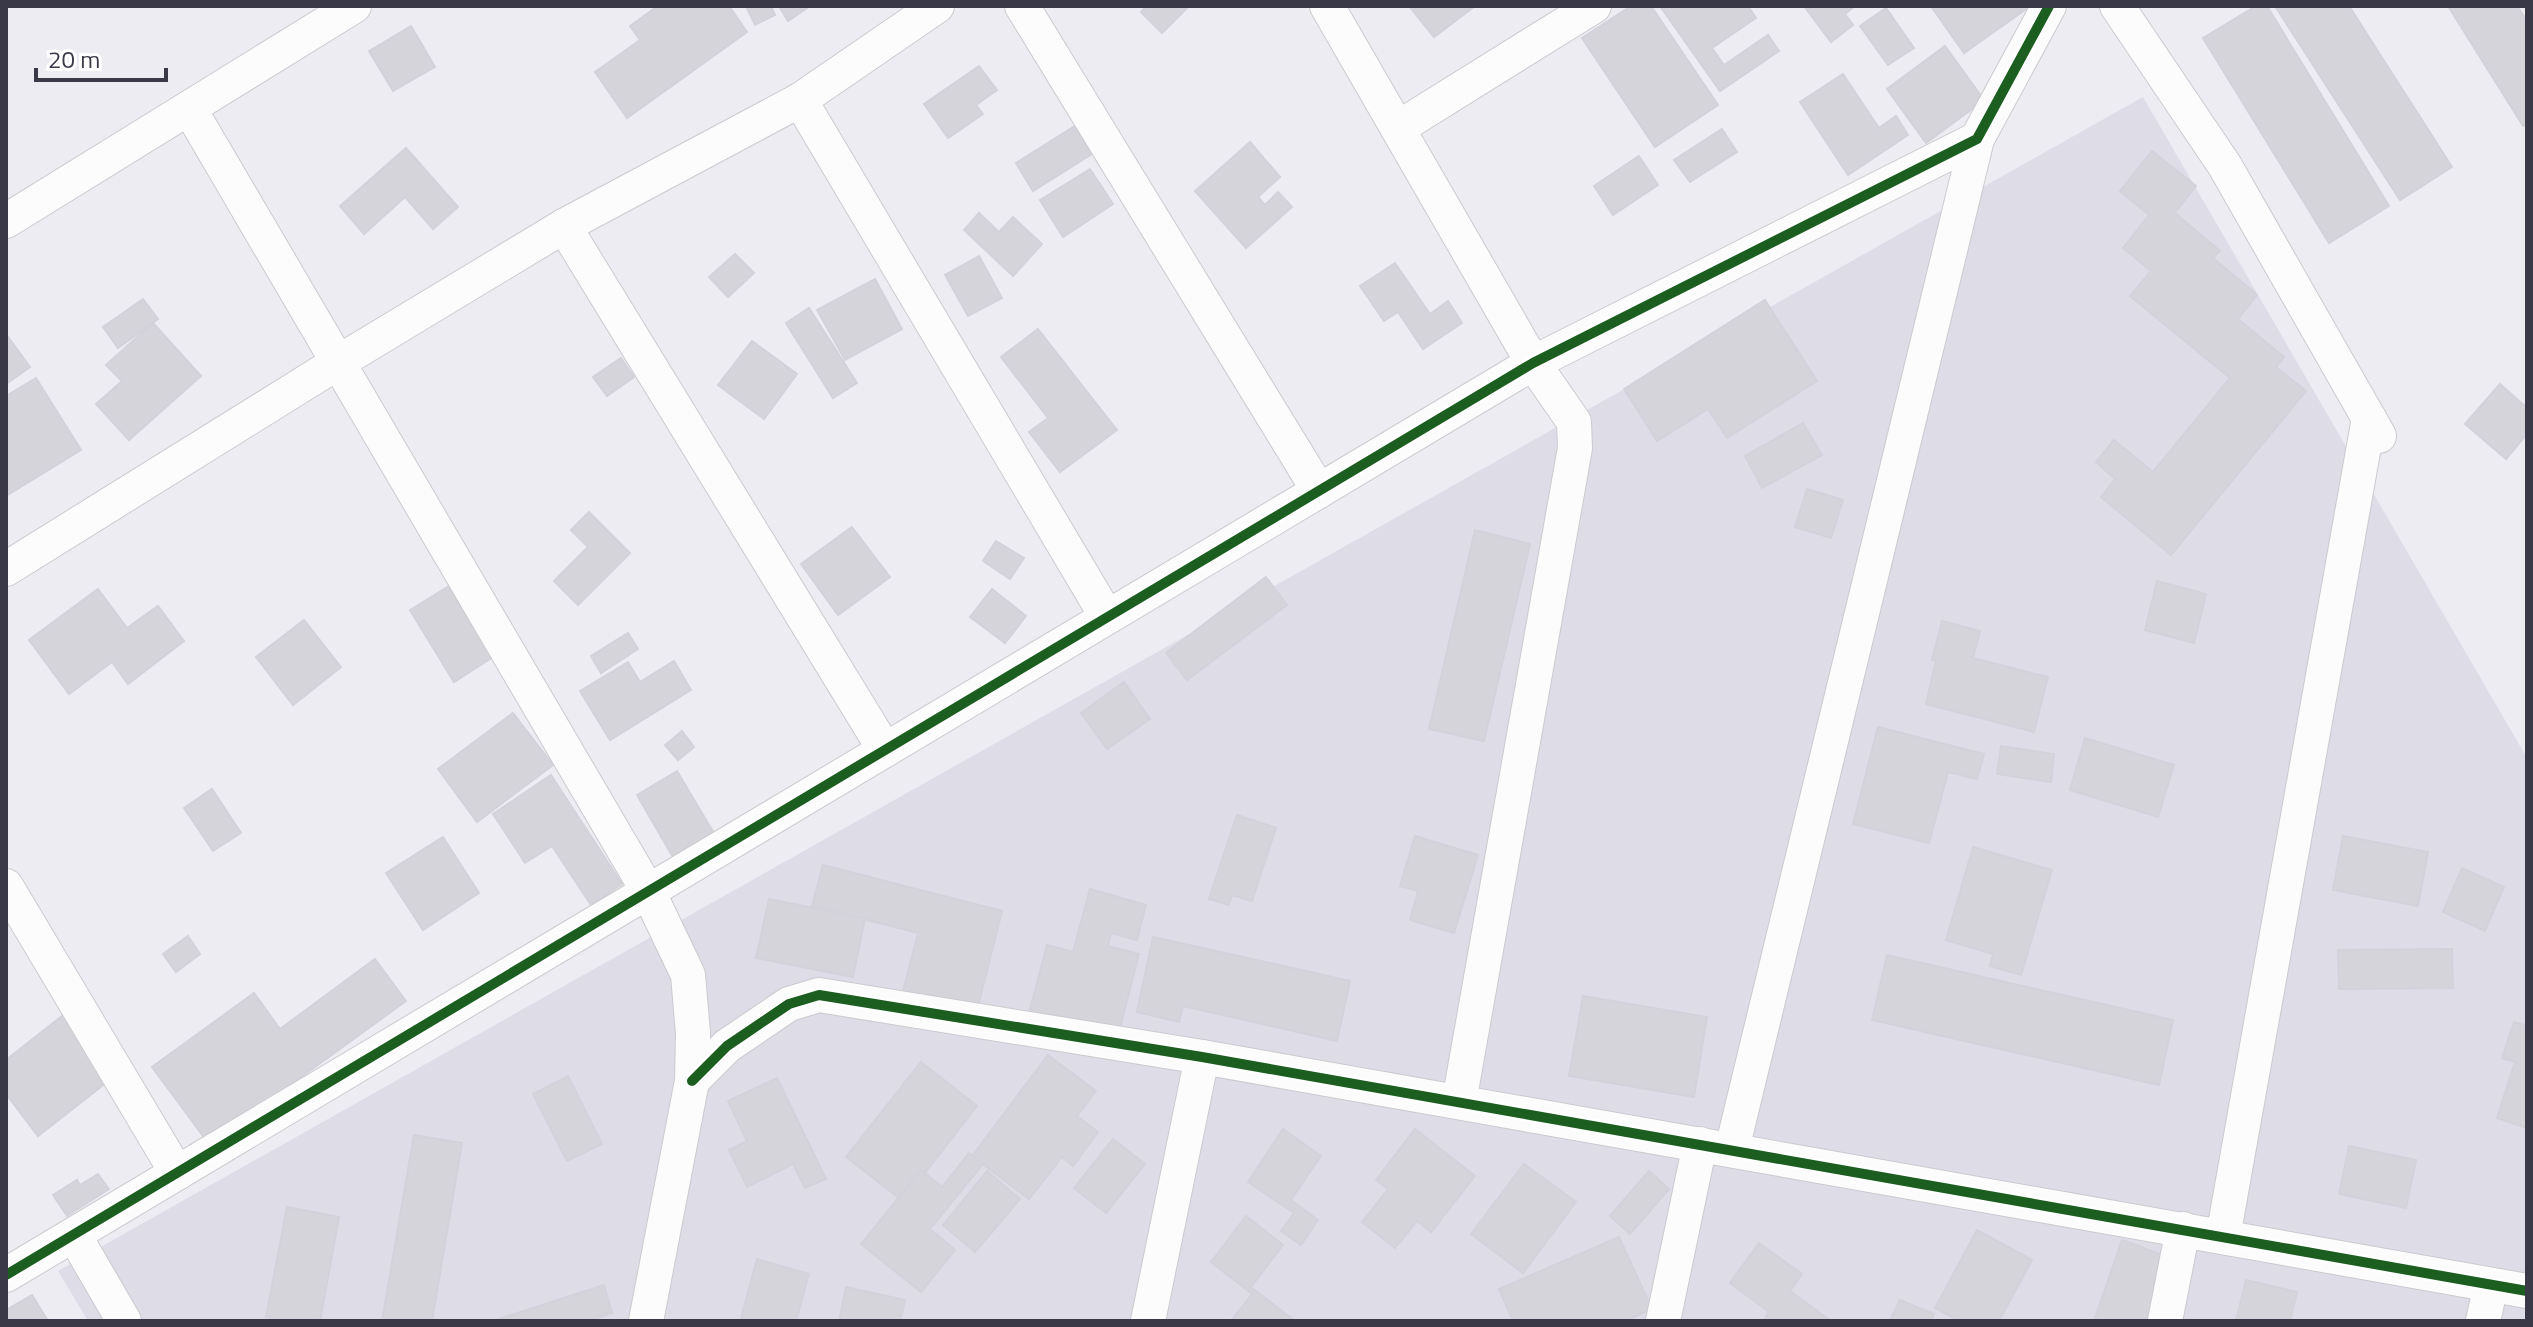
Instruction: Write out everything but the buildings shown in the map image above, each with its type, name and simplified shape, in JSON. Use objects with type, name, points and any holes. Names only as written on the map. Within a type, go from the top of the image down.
[{"type":"street","points":[[6,221],[354,6]]},
{"type":"street","points":[[6,569],[564,226],[800,100],[937,6]]},
{"type":"street","points":[[1022,6],[1319,491]]},
{"type":"street","points":[[1327,6],[1533,363],[1574,422],[1575,448],[1459,1102]]},
{"type":"street","points":[[1398,128],[1594,6]]},
{"type":"street","points":[[1663,1321],[1716,1147],[1977,139],[2049,6]]},
{"type":"street","points":[[2117,6],[2225,166],[2376,431],[2223,1237]]},
{"type":"street","points":[[800,100],[1107,617]]},
{"type":"street","points":[[189,108],[648,891],[688,975],[693,1033],[692,1081],[646,1321]]},
{"type":"street","points":[[6,1275],[1533,363],[1977,139]]},
{"type":"street","points":[[564,226],[885,750]]},
{"type":"street","points":[[6,886],[177,1173]]},
{"type":"street","points":[[692,1081],[727,1046],[789,1004],[819,995],[1202,1057],[2527,1291]]},
{"type":"street","points":[[1148,1321],[1202,1057]]},
{"type":"street","points":[[2165,1321],[2183,1229]]},
{"type":"street","points":[[74,1235],[124,1321]]},
{"type":"street","points":[[2483,1321],[2491,1285]]},
{"type":"shaded area","points":[[2143,97],[2527,758],[2527,1321],[88,1321],[58,1271]]},
{"type":"cycle path","points":[[6,1275],[1533,363],[1977,139],[2049,6]]},
{"type":"cycle path","points":[[692,1081],[727,1046],[789,1004],[819,995],[1202,1057],[2527,1291]]}]
